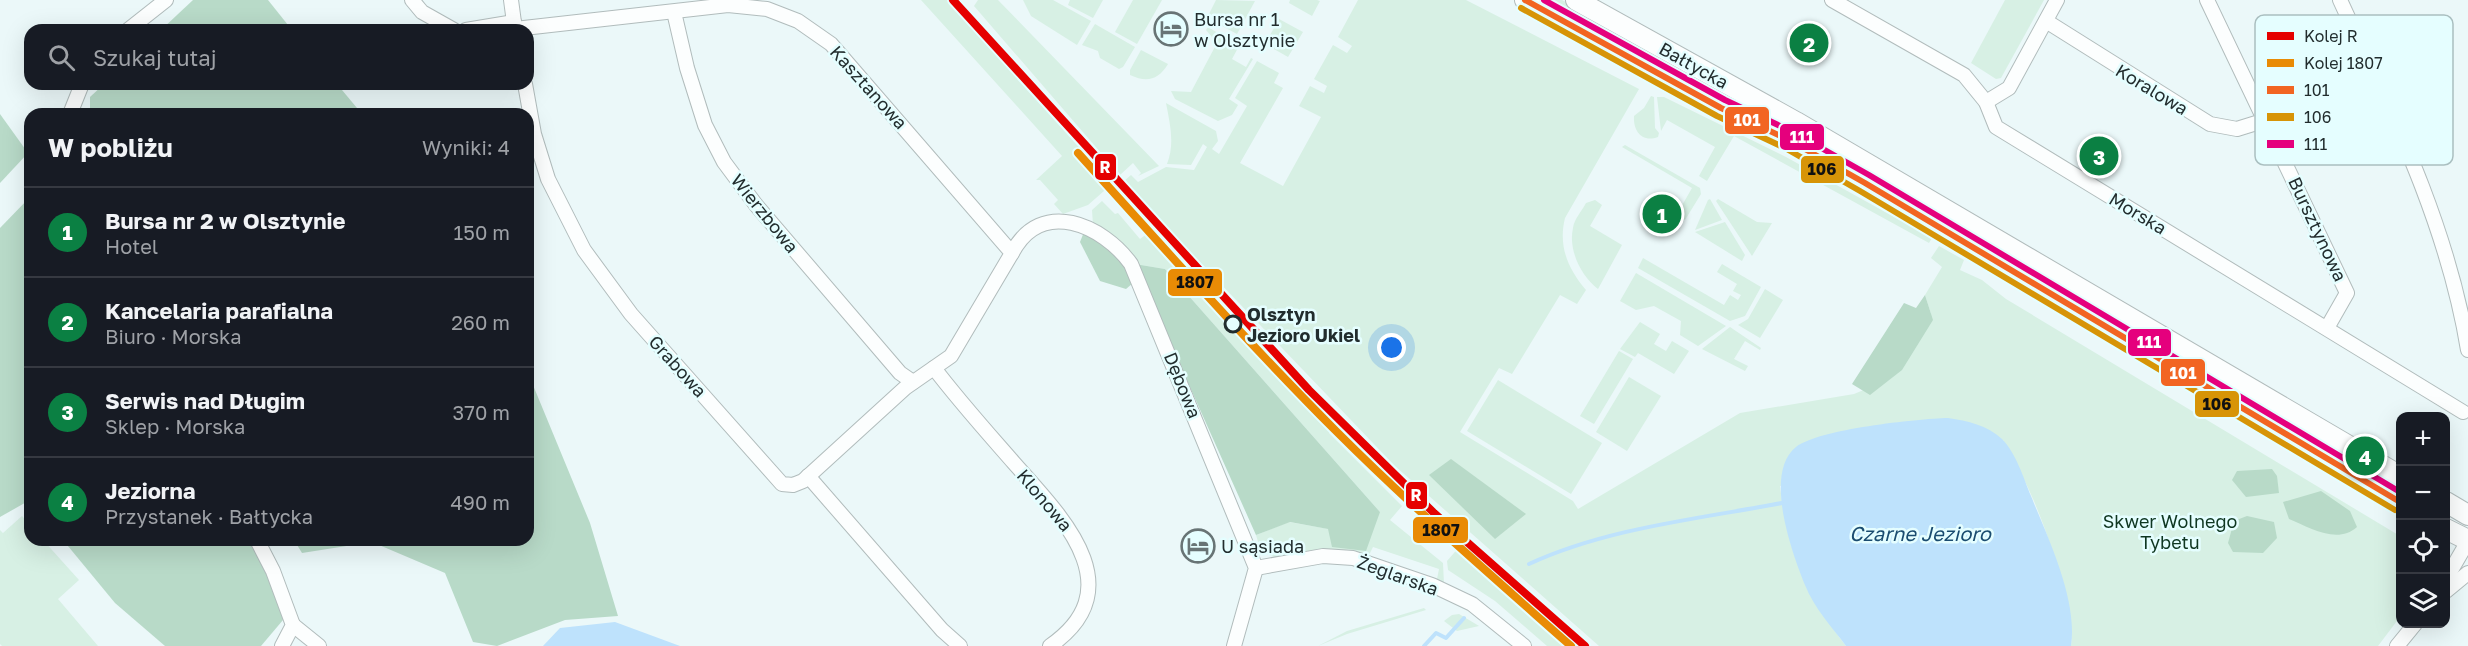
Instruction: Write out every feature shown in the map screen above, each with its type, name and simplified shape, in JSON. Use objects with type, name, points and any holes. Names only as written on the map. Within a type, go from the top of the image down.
[{"type":"main road","name":"Bałtycka","points":[[1525,0],[1856,178],[2396,500]]},
{"type":"main road","name":"Bałtycka","points":[[1576,0],[1796,122],[2396,474]]},
{"type":"main road","points":[[2450,505],[2468,514]]},
{"type":"main road","points":[[2450,532],[2468,541]]},
{"type":"street","points":[[136,24],[166,0]]},
{"type":"street","points":[[412,0],[422,12],[443,24]]},
{"type":"street","points":[[511,0],[514,24]]},
{"type":"street","name":"Morska","points":[[1832,0],[1964,75],[1986,102],[1996,127],[2327,328],[2466,409]]},
{"type":"street","points":[[1986,102],[2009,88],[2057,0]]},
{"type":"street","name":"Bursztynowa","points":[[2207,0],[2255,98]]},
{"type":"street","points":[[2340,0],[2347,15]]},
{"type":"street","name":"Kasztanowa","points":[[534,25],[728,5],[767,9],[798,21],[831,44],[1012,253]]},
{"type":"street","name":"Wierzbowa","points":[[674,12],[687,68],[705,125],[724,162],[764,214],[900,373],[913,382]]},
{"type":"street","name":"Koralowa","points":[[2046,21],[2210,124],[2237,129],[2255,123]]},
{"type":"street","points":[[72,108],[80,90]]},
{"type":"street","name":"Grabowa","points":[[526,90],[529,108]]},
{"type":"street","name":"Grabowa","points":[[534,134],[548,179],[584,250],[632,314],[782,484],[797,484],[808,476],[913,382]]},
{"type":"street","name":"Bursztynowa","points":[[2287,165],[2348,293],[2327,328]]},
{"type":"street","points":[[2412,165],[2425,194],[2460,302],[2468,350]]},
{"type":"street","name":"Dębowa","points":[[1012,253],[1018,242],[1033,230],[1052,223],[1070,221],[1101,234],[1125,255],[1140,283],[1256,568]]},
{"type":"street","points":[[913,382],[951,356],[1012,253]]},
{"type":"street","name":"Klonowa","points":[[934,368],[1065,521],[1083,553],[1087,573],[1083,605],[1070,629],[1050,646]]},
{"type":"street","points":[[808,476],[942,630],[960,646]]},
{"type":"street","points":[[2448,574],[2468,541]]},
{"type":"street","points":[[260,546],[273,571],[293,625],[319,646]]},
{"type":"street","name":"Żeglarska","points":[[1256,568],[1323,556],[1353,558],[1432,585],[1472,604],[1524,646]]},
{"type":"street","points":[[1234,646],[1256,568]]},
{"type":"street","points":[[2450,588],[2458,584],[2468,573]]},
{"type":"street","points":[[282,646],[293,625]]},
{"type":"street","points":[[2397,646],[2412,628]]},
{"type":"green space","points":[[193,0],[268,0],[287,24],[167,24]]},
{"type":"green space","points":[[921,0],[947,0],[1112,184],[1088,205],[1063,214],[1054,204],[1058,200],[1040,180],[1036,180],[1062,156]]},
{"type":"green space","points":[[978,0],[998,0],[1159,166],[1138,176],[1141,173],[1133,163],[1120,175],[974,6]]},
{"type":"green space","points":[[1023,0],[1053,0],[1091,21],[1077,45],[1031,16]]},
{"type":"green space","points":[[1070,0],[1103,0],[1093,18],[1068,5]]},
{"type":"green space","points":[[1133,0],[1162,0],[1137,44],[1115,32]]},
{"type":"green space","points":[[1216,0],[1255,1],[1237,34],[1207,18]]},
{"type":"green space","points":[[1290,0],[1320,1],[1312,16],[1289,3]]},
{"type":"green space","name":"Skwer Wolnego Tybetu","points":[[1358,0],[1466,0],[1639,89],[1565,218],[1563,238],[1566,257],[1574,274],[1586,290],[1577,304],[1560,295],[1512,374],[1499,368],[1460,432],[1573,501],[1578,509],[1740,413],[1854,394],[1890,379],[1931,314],[1925,295],[1942,267],[1931,258],[1939,246],[1964,260],[1960,270],[1982,280],[2006,299],[2396,534],[2396,622],[2378,646],[2071,646],[2068,614],[2047,535],[2032,496],[2003,440],[1780,486],[1788,532],[1801,571],[1809,590],[1846,646],[1599,646],[1395,466],[1123,182],[1131,175],[1138,182],[1166,167],[1194,170],[1207,147],[1203,144],[1191,165],[1167,164],[1171,141],[1166,103],[1216,131],[1218,141],[1212,149],[1219,154],[1247,106],[1235,98],[1257,61],[1279,73],[1274,83],[1283,88],[1240,163],[1283,186],[1321,117],[1299,106],[1310,86],[1324,93],[1327,86],[1314,79],[1333,45],[1347,53],[1352,46],[1338,37]]},
{"type":"green space","points":[[1544,0],[1562,0],[1643,45],[1639,53]]},
{"type":"green space","points":[[2005,0],[2044,0],[2001,78],[1996,79],[1971,63]]},
{"type":"green space","points":[[1279,19],[1303,32],[1288,57],[1265,44]]},
{"type":"green space","points":[[1095,24],[1135,47],[1123,67],[1119,69],[1100,58],[1098,51],[1082,45]]},
{"type":"green space","points":[[1208,27],[1239,46],[1232,59],[1246,67],[1251,58],[1253,59],[1229,99],[1238,105],[1232,115],[1218,121],[1175,99],[1171,91],[1191,92],[1217,43],[1206,30]]},
{"type":"green space","points":[[1141,50],[1168,64],[1156,77],[1142,79],[1130,75],[1130,70]]},
{"type":"green space","points":[[98,90],[342,90],[357,108],[90,108],[90,97]]},
{"type":"green space","points":[[1651,96],[1654,97],[1655,128],[1659,133],[1658,137],[1647,138],[1637,131],[1634,116],[1644,108]]},
{"type":"green space","points":[[1657,97],[1664,97],[1786,157],[1932,238],[1929,243],[1734,136],[1707,181],[1699,176],[1715,147],[1667,120],[1661,131]]},
{"type":"green space","points":[[0,114],[24,147],[24,157],[0,183]]},
{"type":"green space","points":[[1625,145],[1700,188],[1701,194],[1685,220],[1671,211],[1674,206],[1680,209],[1692,188],[1622,147]]},
{"type":"green space","points":[[1117,187],[1136,209],[1131,214],[1144,228],[1141,231],[1109,195]]},
{"type":"green space","points":[[1710,199],[1722,220],[1695,230],[1708,200]]},
{"type":"green space","points":[[1718,199],[1757,222],[1772,223],[1752,256],[1716,201]]},
{"type":"green space","points":[[1595,200],[1602,205],[1590,226],[1622,245],[1598,289],[1581,270],[1572,245],[1575,221],[1586,203]]},
{"type":"green space","points":[[1102,201],[1115,214],[1118,213],[1140,239],[1148,233],[1232,328],[1332,430],[1329,433],[1402,506],[1390,520],[1443,563],[1444,584],[1437,579],[1439,569],[1373,547],[1369,555],[1365,556],[1278,558],[1261,552],[1256,535],[1289,522],[1329,529],[1380,512],[1165,269],[1135,264],[1093,225],[1092,210]]},
{"type":"green space","points":[[24,203],[24,503],[0,517],[0,228]]},
{"type":"green space","points":[[1725,222],[1745,255],[1742,261],[1695,232]]},
{"type":"green space","points":[[1084,232],[1120,257],[1133,283],[1126,289],[1100,281],[1080,242]]},
{"type":"green space","points":[[1643,258],[1724,305],[1730,295],[1738,300],[1741,295],[1733,291],[1737,284],[1717,272],[1722,264],[1761,287],[1745,316],[1730,321],[1638,268]]},
{"type":"green space","points":[[1135,264],[1165,269],[1380,512],[1366,551],[1332,547],[1328,529],[1290,522],[1256,535]]},
{"type":"green space","points":[[1636,273],[1726,326],[1698,346],[1680,335],[1681,321],[1654,306],[1636,310],[1620,301]]},
{"type":"green space","points":[[1765,289],[1783,300],[1760,338],[1738,325],[1748,319]]},
{"type":"green space","points":[[1925,295],[1933,320],[1902,370],[1870,395],[1852,384],[1904,303],[1916,308]]},
{"type":"green space","points":[[1640,322],[1660,334],[1654,344],[1666,351],[1672,341],[1689,351],[1674,374],[1638,353],[1635,357],[1620,349]]},
{"type":"green space","points":[[1730,327],[1761,348],[1760,350],[1745,341],[1734,359],[1748,366],[1745,371],[1702,349]]},
{"type":"green space","points":[[1619,351],[1633,359],[1594,424],[1580,416]]},
{"type":"green space","points":[[1629,377],[1661,396],[1627,451],[1596,432]]},
{"type":"green space","points":[[1498,380],[1602,443],[1571,494],[1467,431]]},
{"type":"green space","points":[[534,388],[590,523],[618,616],[565,620],[497,646],[473,642],[445,573],[381,546],[534,546]]},
{"type":"green space","points":[[1451,459],[1526,514],[1495,539],[1429,475]]},
{"type":"green space","points":[[2272,469],[2277,476],[2279,493],[2246,497],[2232,480],[2237,471]]},
{"type":"green space","points":[[2321,491],[2350,511],[2357,527],[2341,534],[2323,533],[2289,519],[2283,502]]},
{"type":"green space","points":[[22,516],[24,518],[24,546],[48,546],[79,580],[58,599],[98,646],[2,646],[0,644],[0,530],[3,533]]},
{"type":"green space","points":[[2247,516],[2274,522],[2277,538],[2263,553],[2233,552],[2228,543],[2234,521]]},
{"type":"green space","points":[[68,546],[255,546],[268,570],[283,620],[261,646],[165,646],[115,603]]},
{"type":"green space","points":[[298,546],[347,546],[302,553]]},
{"type":"green space","points":[[1460,546],[1575,646],[1547,646],[1495,601],[1448,570],[1447,561]]},
{"type":"green space","points":[[1424,608],[1426,610],[1347,634],[1318,646],[1347,631]]},
{"type":"green space","points":[[1459,614],[1479,626],[1457,631],[1444,621],[1452,615]]},
{"type":"water","name":"Czarne Jezioro","points":[[1948,418],[1970,422],[1990,430],[2002,439],[2015,459],[2053,550],[2066,589],[2072,628],[2071,646],[1846,646],[1809,593],[1793,554],[1783,514],[1782,475],[1786,459],[1796,447],[1825,435],[1892,423]]},
{"type":"water","points":[[615,622],[680,646],[543,646],[560,628]]},
{"type":"waterway","points":[[1529,564],[1621,533],[1782,503]]},
{"type":"waterway","points":[[1424,646],[1436,633],[1446,638],[1464,618]]},
{"type":"rail line","name":"R","points":[[953,0],[1309,390],[1434,513],[1585,646]]},
{"type":"rail line","name":"1807","points":[[1078,153],[1238,329],[1337,432],[1423,514],[1571,646]]},
{"type":"transit line","name":"101","points":[[1525,0],[1721,108],[1789,140],[1865,183],[2396,500]]},
{"type":"transit line","name":"111","points":[[1544,0],[1725,100],[1793,132],[1869,175],[2396,490]]},
{"type":"transit line","name":"106","points":[[1521,8],[1717,116],[1785,148],[1860,191],[2395,510]]},
{"type":"place","name":"Bursa nr 1 w Olsztynie","points":[[1171,29]]},
{"type":"place","name":"Kancelaria parafialna","points":[[1809,43]]},
{"type":"place","name":"Serwis nad Długim","points":[[2099,156]]},
{"type":"place","name":"Bursa nr 2 w Olsztynie","points":[[1662,214]]},
{"type":"place","name":"Olsztyn Jezioro Ukiel","points":[[1233,324]]},
{"type":"place","name":"Jeziorna","points":[[2365,456]]},
{"type":"place","name":"U sąsiada","points":[[1198,546]]}]
